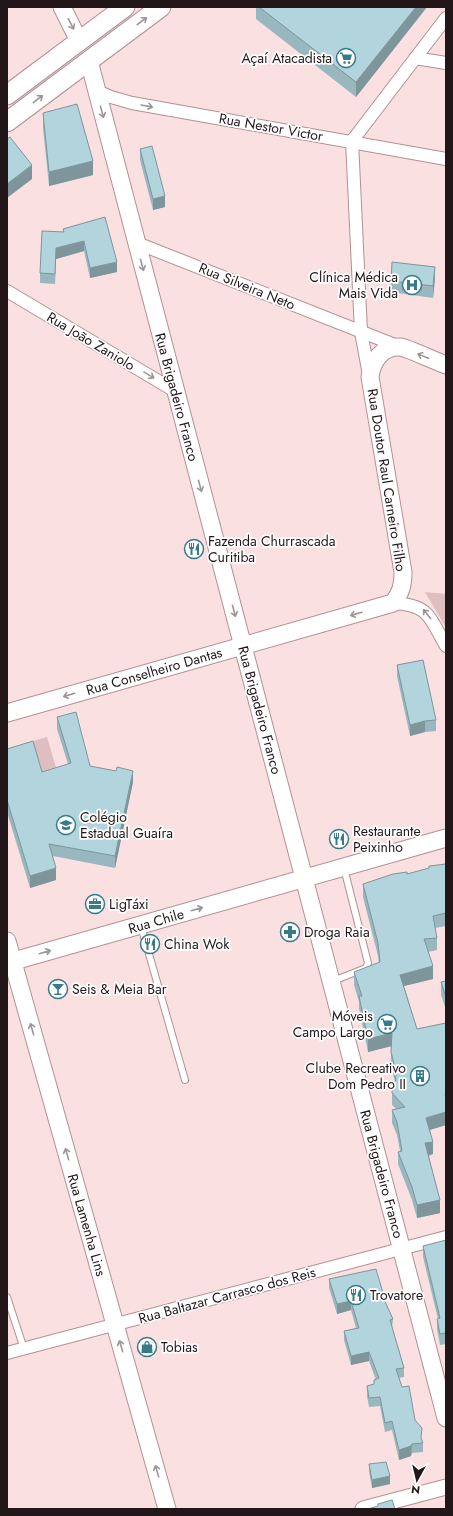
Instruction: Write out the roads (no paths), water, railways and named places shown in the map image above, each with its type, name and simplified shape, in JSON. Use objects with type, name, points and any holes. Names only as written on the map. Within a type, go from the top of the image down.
[{"type":"main road","name":"Rua Brigadeiro Franco","points":[[62,7],[89,61],[446,1418]]},
{"type":"main road","points":[[7,95],[124,7]]},
{"type":"main road","points":[[7,122],[161,7]]},
{"type":"main road","name":"Rua Silveira Neto","points":[[401,347],[446,365]]},
{"type":"main road","name":"Rua Doutor Raul Carneiro Filho","points":[[393,603],[400,593],[403,584],[403,572],[370,377],[371,367],[379,356],[391,348],[401,347]]},
{"type":"main road","name":"Rua Conselheiro Dantas","points":[[7,713],[393,603]]},
{"type":"main road","name":"Rua Chile","points":[[10,962],[446,838]]},
{"type":"main road","name":"Rua Lamenha Lins","points":[[7,941],[10,962],[167,1509]]},
{"type":"street","points":[[352,142],[446,18]]},
{"type":"street","points":[[415,58],[446,63]]},
{"type":"street","name":"Rua Nestor Victor","points":[[97,91],[111,98],[132,103],[446,159]]},
{"type":"street","name":"Rua Doutor Raul Carneiro Filho","points":[[352,142],[361,332],[370,377]]},
{"type":"street","name":"Rua Silveira Neto","points":[[137,243],[401,347]]},
{"type":"street","name":"Rua João Zaniolo","points":[[7,291],[176,391]]},
{"type":"street","points":[[393,603],[414,605],[423,609],[446,646]]},
{"type":"street","name":"Rua Baltazar Carrasco dos Reis","points":[[7,1353],[446,1236]]},
{"type":"street","points":[[363,1509],[446,1487]]},
{"type":"lane","points":[[331,981],[366,968],[368,963],[344,867]]},
{"type":"lane","points":[[140,925],[185,1080]]},
{"type":"lane","points":[[7,1297],[24,1349]]},
{"type":"place","name":"Açaí Atacadista","points":[[346,58]]},
{"type":"place","name":"Clínica Médica Mais Vida","points":[[412,285]]},
{"type":"place","name":"Fazenda Churrascada Curitiba","points":[[194,549]]},
{"type":"place","name":"Colégio Estadual Guaíra","points":[[66,825]]},
{"type":"place","name":"Restaurante Peixinho","points":[[339,839]]},
{"type":"place","name":"LigTáxi","points":[[95,904]]},
{"type":"place","name":"Droga Raia","points":[[290,932]]},
{"type":"place","name":"China Wok","points":[[150,944]]},
{"type":"place","name":"Seis & Meia Bar","points":[[58,989]]},
{"type":"place","name":"Móveis Campo Largo","points":[[387,1024]]},
{"type":"place","name":"Clube Recreativo Dom Pedro II","points":[[420,1076]]},
{"type":"place","name":"Trovatore","points":[[356,1295]]},
{"type":"place","name":"Tobias","points":[[147,1347]]}]
